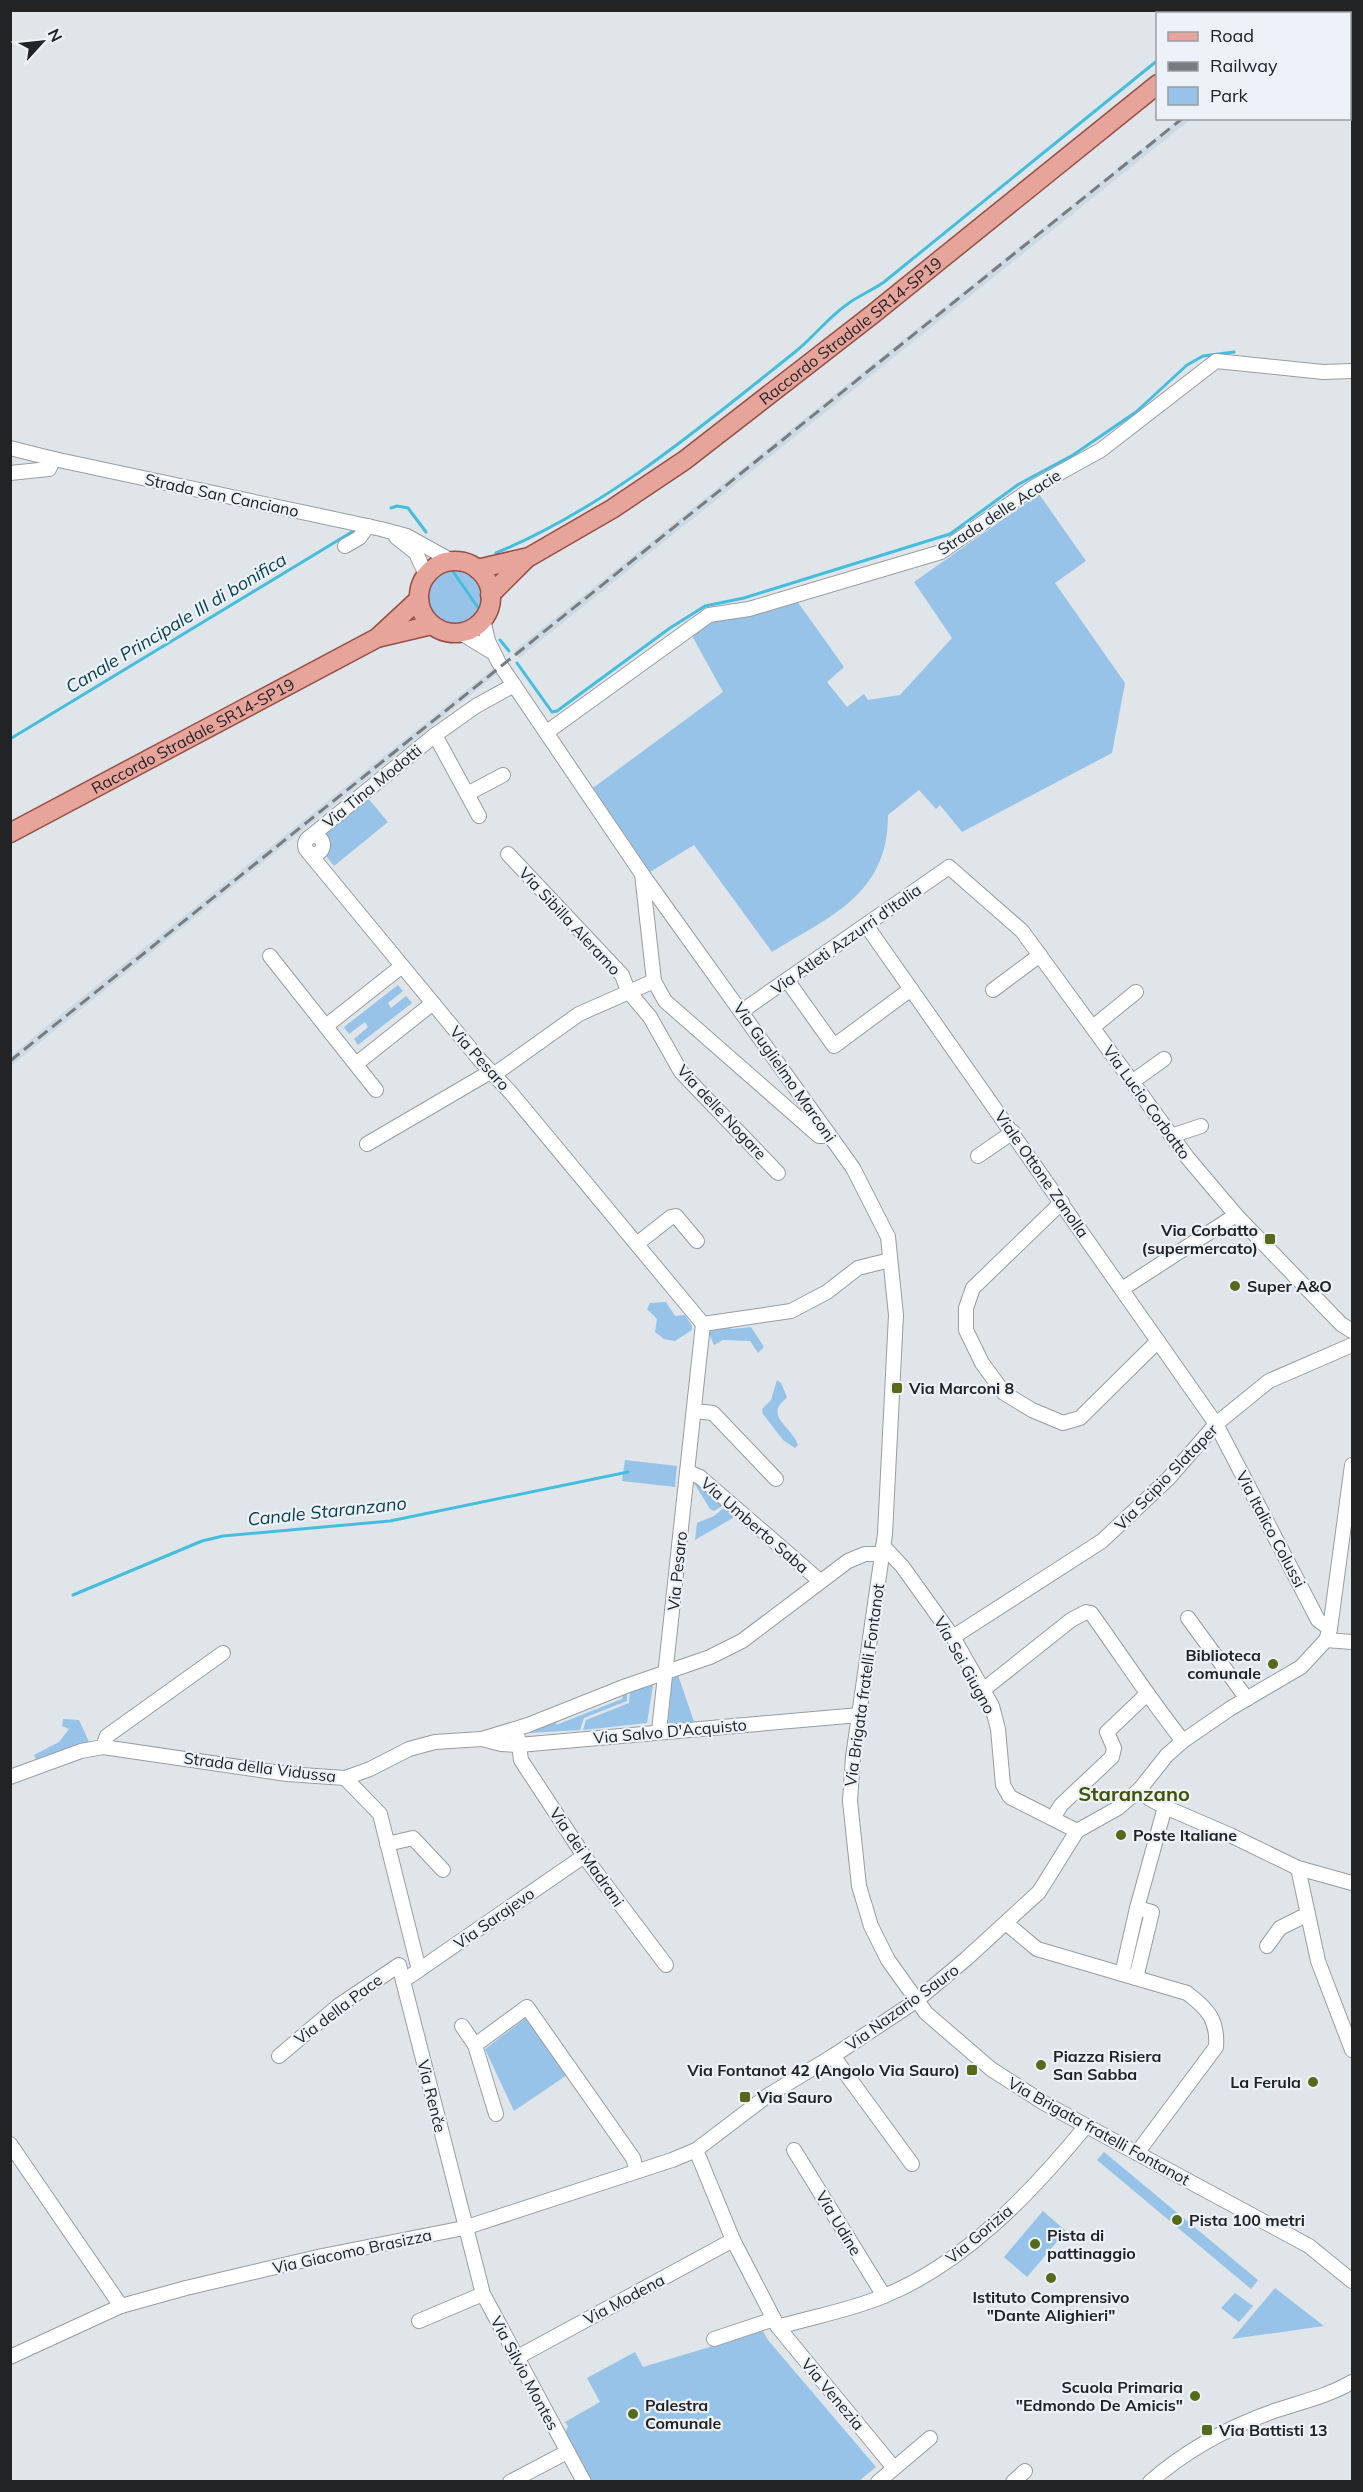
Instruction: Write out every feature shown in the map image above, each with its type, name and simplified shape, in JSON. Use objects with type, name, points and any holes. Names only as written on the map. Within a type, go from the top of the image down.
[{"type":"main road","name":"Raccordo Stradale SR14-SP19","points":[[483,619],[490,603],[490,595],[529,557],[612,509],[685,460],[873,314],[1156,86]]},
{"type":"main road","name":"Raccordo Stradale SR14-SP19","points":[[477,569],[529,557]]},
{"type":"main road","points":[[432,625],[425,618],[419,599],[426,575],[433,568],[452,561],[470,564],[477,569],[489,585],[490,595]]},
{"type":"main road","name":"Raccordo Stradale SR14-SP19","points":[[377,638],[419,599]]},
{"type":"main road","points":[[459,633],[476,626],[483,619]]},
{"type":"main road","name":"Raccordo Stradale SR14-SP19","points":[[10,833],[377,638],[432,625],[450,633],[459,633]]},
{"type":"street","name":"Strada delle Acacie","points":[[547,732],[710,615],[749,609],[941,552],[1034,487],[1101,450],[1216,361],[1323,372],[1353,371]]},
{"type":"street","name":"Strada San Canciano","points":[[10,448],[368,526],[416,540],[452,561]]},
{"type":"street","points":[[10,473],[49,469],[54,459]]},
{"type":"street","points":[[345,546],[359,538],[368,526]]},
{"type":"street","name":"Strada San Canciano","points":[[390,532],[416,553],[426,575]]},
{"type":"street","name":"Via Guglielmo Marconi","points":[[483,619],[492,652],[642,874],[854,1168],[888,1237],[896,1315],[883,1550]]},
{"type":"street","name":"Via Guglielmo Marconi","points":[[459,633],[492,652]]},
{"type":"street","name":"Via Tina Modotti","points":[[310,837],[435,735],[476,706],[514,685]]},
{"type":"street","name":"Via Tina Modotti","points":[[435,735],[479,816]]},
{"type":"street","points":[[467,794],[503,775]]},
{"type":"street","name":"Via Pesaro","points":[[310,837],[305,843],[314,852],[325,872],[479,1059],[704,1324],[658,1731]]},
{"type":"street","name":"Via Sibilla Aleramo","points":[[508,854],[622,975],[628,991]]},
{"type":"street","name":"Via Atleti Azzurri d'Italia","points":[[742,1011],[949,867]]},
{"type":"street","name":"Via Lucio Corbatto","points":[[949,867],[1022,931],[1171,1136],[1236,1215],[1347,1328]]},
{"type":"street","points":[[642,874],[654,981],[665,1001],[819,1136],[830,1136]]},
{"type":"street","name":"Viale Ottone Zanolla","points":[[866,925],[1216,1424]]},
{"type":"street","points":[[993,990],[1040,955]]},
{"type":"street","points":[[270,956],[376,1090]]},
{"type":"street","points":[[326,1026],[402,966]]},
{"type":"street","points":[[786,980],[834,1046],[911,989]]},
{"type":"street","points":[[367,1144],[485,1075],[493,1073],[526,1054],[579,1014],[654,981]]},
{"type":"street","name":"Via delle Nogare","points":[[628,991],[650,1017],[681,1072],[778,1173]]},
{"type":"street","points":[[1093,1027],[1136,992]]},
{"type":"street","points":[[356,1064],[433,1003]]},
{"type":"street","points":[[1132,1082],[1164,1059]]},
{"type":"street","points":[[1171,1136],[1201,1126]]},
{"type":"street","points":[[978,1156],[1013,1132]]},
{"type":"street","points":[[1062,1202],[973,1288],[966,1308],[966,1330],[982,1363],[1004,1393],[1032,1410],[1063,1423],[1080,1418],[1158,1341]]},
{"type":"street","points":[[1122,1289],[1236,1215]]},
{"type":"street","points":[[638,1244],[671,1217],[676,1216],[697,1241]]},
{"type":"street","points":[[704,1324],[790,1311],[827,1292],[858,1268],[890,1260]]},
{"type":"street","points":[[1347,1328],[1348,1347]]},
{"type":"street","name":"Via Scipio Slataper","points":[[953,1637],[1102,1541],[1168,1479],[1216,1424],[1269,1382],[1348,1347]]},
{"type":"street","points":[[695,1411],[713,1413],[776,1479]]},
{"type":"street","name":"Via Italico Colussi","points":[[1216,1424],[1318,1620],[1328,1634]]},
{"type":"street","points":[[1077,1831],[1118,1808],[1140,1789],[1167,1755],[1183,1741],[1301,1667],[1328,1634],[1353,1465]]},
{"type":"street","name":"Via Umberto Saba","points":[[688,1472],[700,1477],[820,1581]]},
{"type":"street","name":"Strada della Vidussa","points":[[10,1777],[81,1751],[103,1747],[287,1774],[345,1778],[422,1745],[482,1739],[626,1686],[666,1674],[742,1641],[820,1581],[861,1555],[883,1550]]},
{"type":"street","name":"Via Sei Giugno","points":[[883,1550],[908,1574],[953,1637],[983,1690],[998,1729],[1003,1785],[1010,1797],[1077,1831]]},
{"type":"street","name":"Via Brigata fratelli Fontanot","points":[[883,1550],[859,1714],[850,1801],[859,1886],[871,1926],[888,1960],[926,2013],[991,2069],[1044,2103],[1309,2246],[1353,2281]]},
{"type":"street","points":[[983,1690],[1071,1620],[1086,1612],[1091,1613],[1147,1695],[1183,1741]]},
{"type":"street","points":[[1188,1618],[1247,1699]]},
{"type":"street","points":[[1328,1634],[1353,1642]]},
{"type":"street","points":[[103,1747],[107,1736],[224,1653]]},
{"type":"street","points":[[1053,1818],[1061,1804],[1112,1756],[1114,1748],[1107,1732],[1147,1695]]},
{"type":"street","name":"Via Salvo D'Acquisto","points":[[482,1739],[501,1744],[519,1745],[859,1714]]},
{"type":"street","points":[[517,1728],[519,1745]]},
{"type":"street","name":"Via dei Madrani","points":[[519,1745],[521,1760],[584,1856],[666,1965]]},
{"type":"street","points":[[345,1778],[380,1814],[419,1971]]},
{"type":"street","points":[[1140,1789],[1150,1799],[1165,1807],[1230,1834],[1298,1868],[1353,1883]]},
{"type":"street","points":[[1122,1974],[1137,1908],[1165,1807]]},
{"type":"street","name":"Via Nazario Sauro","points":[[696,2150],[767,2096],[916,2001],[1039,1892],[1077,1831]]},
{"type":"street","points":[[387,1844],[413,1838],[443,1870]]},
{"type":"street","name":"Via Sarajevo","points":[[403,1981],[584,1856]]},
{"type":"street","points":[[1298,1868],[1318,1961],[1353,2050]]},
{"type":"street","points":[[1136,1978],[1152,1912],[1137,1908]]},
{"type":"street","points":[[1267,1946],[1280,1928],[1308,1914]]},
{"type":"street","points":[[1006,1923],[1037,1949],[1187,1993],[1199,2002],[1217,2027],[1216,2047],[1137,2153]]},
{"type":"street","name":"Via Renče","points":[[399,1965],[464,2228]]},
{"type":"street","name":"Via della Pace","points":[[279,2056],[338,2006],[399,1965]]},
{"type":"street","points":[[475,2045],[528,2007],[633,2158],[637,2171]]},
{"type":"street","points":[[462,2026],[475,2045],[495,2114]]},
{"type":"street","points":[[833,2056],[912,2164]]},
{"type":"street","name":"Via Gorizia","points":[[776,2323],[884,2296],[950,2260],[1025,2195],[1086,2126]]},
{"type":"street","points":[[10,2144],[121,2306]]},
{"type":"street","name":"Via Giacomo Brasizza","points":[[10,2357],[121,2306],[322,2256],[464,2228],[696,2150]]},
{"type":"street","name":"Via Venezia","points":[[696,2150],[733,2241],[776,2323],[894,2468]]},
{"type":"street","name":"Via Udine","points":[[794,2150],[884,2296]]},
{"type":"street","name":"Via Silvio Montes","points":[[464,2228],[483,2294],[584,2481]]},
{"type":"street","name":"Via Modena","points":[[516,2358],[733,2241]]},
{"type":"street","points":[[419,2321],[483,2294]]},
{"type":"street","points":[[714,2339],[776,2323]]},
{"type":"street","points":[[1150,2481],[1179,2458],[1208,2441],[1252,2420],[1338,2391],[1353,2382]]},
{"type":"street","points":[[878,2481],[930,2438]]},
{"type":"street","points":[[510,2481],[567,2452]]},
{"type":"street","points":[[1013,2481],[1025,2471]]},
{"type":"shaded area","points":[[1178,120],[1190,120],[519,658],[514,651]]},
{"type":"shaded area","points":[[495,667],[499,672],[11,1066],[11,1056],[55,1019]]},
{"type":"green space","points":[[1039,494],[1086,561],[1055,583],[1125,683],[1112,753],[962,832],[940,805],[936,809],[919,790],[888,815],[885,842],[878,865],[867,884],[834,914],[772,952],[694,845],[650,872],[593,788],[723,692],[691,634],[719,619],[797,601],[844,667],[827,682],[847,707],[864,694],[868,700],[900,695],[952,638],[914,582]]},
{"type":"green space","points":[[454,567],[471,572],[479,580],[484,597],[479,614],[471,622],[454,627],[437,622],[429,614],[424,597],[429,580],[437,572]]},
{"type":"green space","points":[[367,797],[388,822],[334,866],[323,852],[326,842],[320,834]]},
{"type":"green space","points":[[398,985],[403,991],[388,1003],[391,1008],[406,996],[412,1003],[358,1045],[354,1039],[368,1027],[365,1022],[349,1034],[344,1027]]},
{"type":"green space","points":[[666,1302],[675,1316],[685,1315],[692,1326],[692,1330],[675,1341],[664,1339],[655,1332],[657,1319],[647,1309],[650,1303]]},
{"type":"green space","points":[[725,1326],[732,1329],[751,1327],[764,1347],[758,1353],[750,1341],[723,1340],[714,1345],[708,1331],[711,1327]]},
{"type":"green space","points":[[777,1380],[781,1383],[787,1397],[778,1408],[779,1417],[796,1440],[798,1445],[795,1448],[783,1440],[763,1414],[762,1409],[771,1400]]},
{"type":"green space","points":[[625,1460],[677,1466],[675,1487],[622,1481]]},
{"type":"green space","points":[[697,1481],[725,1504],[714,1511],[710,1509],[694,1483]]},
{"type":"green space","points":[[727,1505],[738,1515],[695,1540],[697,1523],[714,1516]]},
{"type":"green space","points":[[678,1675],[694,1722],[668,1723],[672,1679]]},
{"type":"green space","points":[[653,1685],[647,1723],[583,1730],[586,1720],[629,1703],[630,1692]]},
{"type":"green space","points":[[627,1693],[627,1701],[584,1718],[580,1730],[529,1733],[529,1730],[557,1720],[556,1725],[622,1699],[623,1694]]},
{"type":"green space","points":[[63,1719],[79,1720],[89,1742],[38,1762],[34,1755],[59,1742],[69,1729],[62,1726]]},
{"type":"green space","points":[[526,2018],[567,2075],[514,2111],[485,2049]]},
{"type":"green space","name":"Pista 100 metri","points":[[1104,2152],[1258,2280],[1251,2289],[1097,2160]]},
{"type":"green space","name":"Pista di pattinaggio","points":[[1043,2211],[1066,2231],[1027,2277],[1004,2257]]},
{"type":"green space","points":[[1275,2288],[1324,2326],[1232,2339]]},
{"type":"green space","points":[[1235,2293],[1253,2306],[1239,2322],[1221,2308]]},
{"type":"green space","points":[[763,2331],[768,2340],[876,2467],[859,2481],[592,2481],[565,2433],[568,2426],[565,2422],[600,2402],[587,2378],[635,2352],[643,2367]]},
{"type":"waterway","points":[[496,553],[576,513],[615,489],[689,436],[795,352],[841,309],[884,282],[1156,62]]},
{"type":"waterway","name":"Canale Principale III di bonifica","points":[[517,663],[552,712],[557,711],[670,628],[705,606],[744,598],[950,534],[1019,484],[1073,455],[1136,412],[1187,365],[1203,356],[1234,352]]},
{"type":"waterway","name":"Canale Principale III di bonifica","points":[[391,508],[397,506],[408,508],[426,532]]},
{"type":"waterway","name":"Canale Principale III di bonifica","points":[[10,739],[355,530]]},
{"type":"waterway","name":"Canale Principale III di bonifica","points":[[452,570],[481,612]]},
{"type":"waterway","name":"Canale Principale III di bonifica","points":[[500,640],[509,651]]},
{"type":"waterway","name":"Canale Staranzano","points":[[73,1595],[202,1541],[223,1536],[390,1521],[628,1472]]},
{"type":"railway","points":[[10,1061],[1181,120]]},
{"type":"place","name":"Via Corbatto (supermercato)","points":[[1270,1239]]},
{"type":"place","name":"Super A&O","points":[[1235,1286]]},
{"type":"place","name":"Via Marconi 8","points":[[897,1388]]},
{"type":"place","name":"Biblioteca comunale","points":[[1273,1664]]},
{"type":"place","name":"Poste Italiane","points":[[1121,1835]]},
{"type":"place","name":"Piazza Risiera San Sabba","points":[[1041,2065]]},
{"type":"place","name":"Via Fontanot 42 (Angolo Via Sauro)","points":[[972,2070]]},
{"type":"place","name":"La Ferula","points":[[1313,2082]]},
{"type":"place","name":"Via Sauro","points":[[745,2097]]},
{"type":"place","name":"Pista 100 metri","points":[[1177,2220]]},
{"type":"place","name":"Pista di pattinaggio","points":[[1035,2244]]},
{"type":"place","name":"Istituto Comprensivo \"Dante Alighieri\"","points":[[1051,2278]]},
{"type":"place","name":"Scuola Primaria \"Edmondo De Amicis\"","points":[[1195,2396]]},
{"type":"place","name":"Palestra Comunale","points":[[633,2414]]},
{"type":"place","name":"Via Battisti 13","points":[[1207,2430]]},
{"type":"district","name":"Staranzano","points":[[1134,1793]]}]
